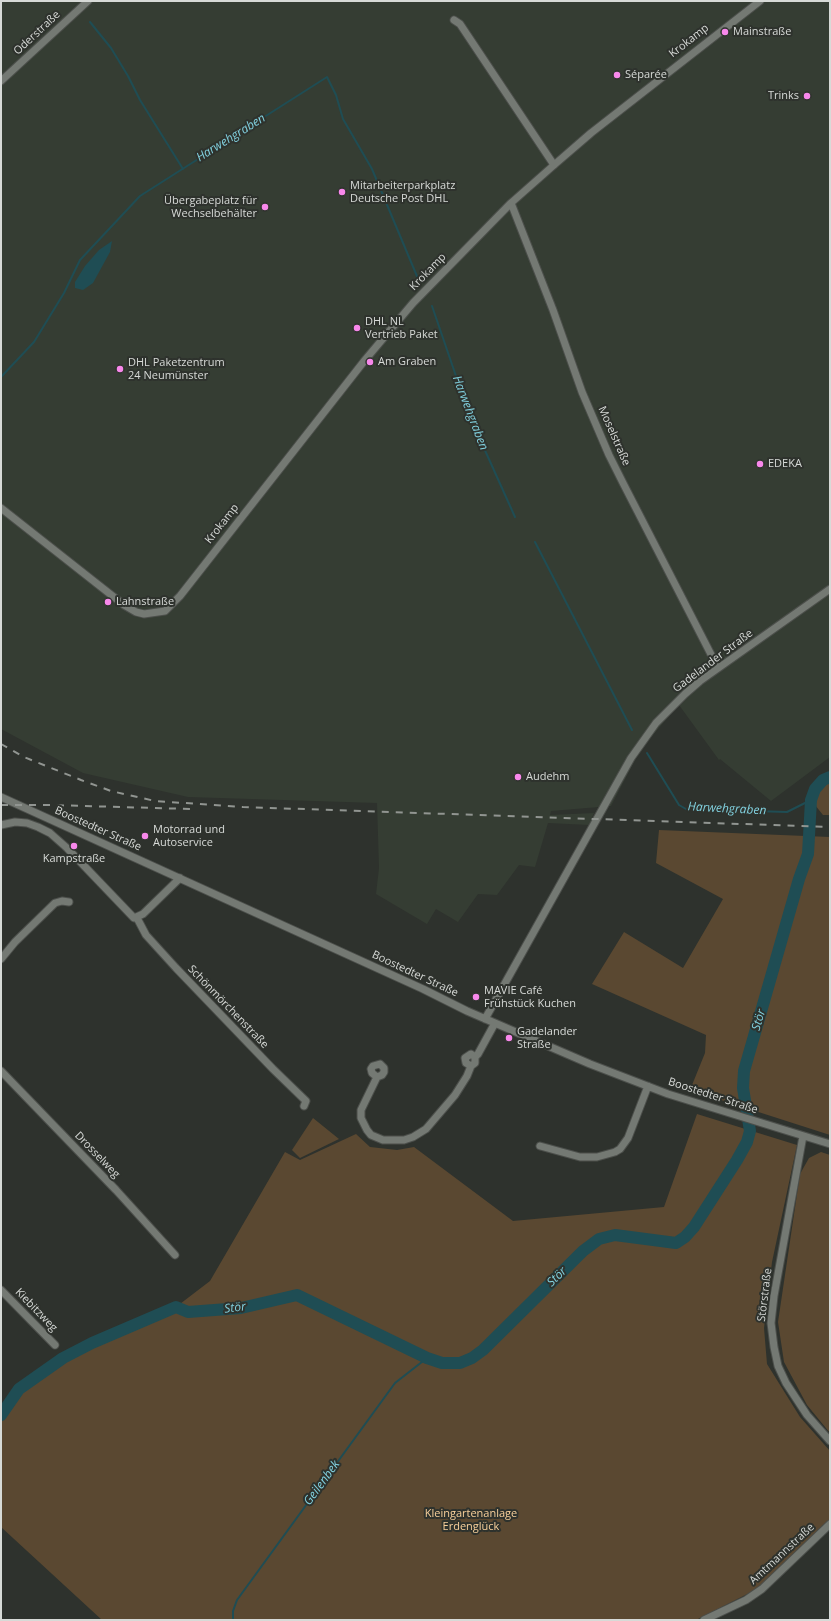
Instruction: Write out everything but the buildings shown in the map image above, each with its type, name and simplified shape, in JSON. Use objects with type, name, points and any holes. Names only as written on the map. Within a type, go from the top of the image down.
[{"type":"street","name":"Oderstraße","points":[[1,81],[88,1]]},
{"type":"street","name":"Krokamp","points":[[1,508],[124,605],[144,614],[165,611],[180,596],[365,360],[398,321],[511,203],[591,133],[760,1]]},
{"type":"street","points":[[454,20],[460,24],[554,165]]},
{"type":"street","name":"Moselstraße","points":[[511,203],[553,310],[582,392],[622,483],[718,668]]},
{"type":"street","name":"Gadelander Straße","points":[[485,1019],[631,758],[644,738],[670,708],[690,690],[718,668],[830,589]]},
{"type":"street","name":"Boostedter Straße","points":[[1,796],[485,1019],[648,1086],[830,1144]]},
{"type":"street","name":"Schönmörchenstraße","points":[[1,825],[21,822],[38,827],[56,839],[132,917],[137,918],[146,935],[176,968],[273,1069],[306,1101],[304,1106]]},
{"type":"street","points":[[137,918],[180,878]]},
{"type":"street","points":[[1,959],[15,942],[55,903],[62,901],[69,902]]},
{"type":"street","points":[[376,1077],[374,1084],[362,1105],[362,1122],[367,1130],[376,1138],[383,1140],[404,1140],[421,1133],[432,1124],[455,1095],[467,1076],[471,1066],[475,1063],[475,1057],[495,1023]]},
{"type":"street","name":"Drosselweg","points":[[1,1071],[103,1177],[175,1255]]},
{"type":"street","points":[[540,1146],[580,1157],[597,1157],[615,1152],[620,1149],[628,1138],[648,1086]]},
{"type":"street","name":"Störstraße","points":[[802,1136],[774,1296],[771,1323],[778,1366],[786,1383],[807,1414],[830,1441]]},
{"type":"street","name":"Kiebitzweg","points":[[1,1290],[55,1345]]},
{"type":"street","name":"Amtmannstraße","points":[[706,1619],[746,1600],[762,1589],[830,1524]]},
{"type":"shaded area","points":[[1,1],[830,1],[830,757],[771,801],[720,759],[719,760],[679,705],[644,745],[611,806],[551,811],[550,815],[594,813],[589,825],[548,823],[535,867],[519,865],[497,895],[478,894],[458,922],[436,909],[427,924],[376,894],[379,868],[377,803],[188,797],[83,773],[1,729]]},
{"type":"green space","points":[[830,777],[830,815],[823,815],[811,800],[815,789],[823,780]]},
{"type":"green space","points":[[659,830],[830,837],[830,1135],[690,1090],[705,1053],[706,1035],[592,984],[624,932],[683,968],[723,899],[656,863]]},
{"type":"green space","name":"Kleingartenanlage Erdenglück","points":[[697,1114],[797,1145],[772,1262],[764,1328],[767,1364],[800,1417],[830,1451],[830,1519],[759,1588],[696,1620],[102,1620],[1,1527],[1,1415],[19,1389],[63,1358],[92,1343],[176,1307],[210,1281],[285,1152],[300,1160],[356,1134],[370,1147],[397,1150],[414,1147],[513,1221],[664,1207]]},
{"type":"green space","points":[[313,1118],[339,1139],[300,1158],[292,1150]]},
{"type":"green space","points":[[821,1152],[830,1155],[830,1433],[807,1405],[784,1362],[778,1322],[800,1174],[809,1158]]},
{"type":"water","points":[[112,241],[110,252],[93,283],[83,290],[75,288],[75,282],[85,266],[99,250]]},
{"type":"waterway","points":[[90,22],[111,48],[128,76],[140,100],[183,169]]},
{"type":"waterway","name":"Harwehgraben","points":[[1,377],[34,342],[64,293],[80,260],[140,196],[327,77],[336,95],[343,119],[372,169],[419,281]]},
{"type":"waterway","name":"Harwehgraben","points":[[432,306],[470,417],[515,517]]},
{"type":"waterway","name":"Harwehgraben","points":[[535,542],[632,730]]},
{"type":"waterway","name":"Harwehgraben","points":[[647,753],[679,805],[686,809],[787,812],[811,800]]},
{"type":"waterway","name":"Stör","points":[[1,1415],[19,1389],[63,1358],[92,1343],[176,1307],[188,1312],[241,1308],[297,1295],[427,1358],[442,1363],[460,1363],[472,1358],[483,1350],[583,1251],[599,1239],[615,1235],[676,1243],[685,1237],[694,1227],[747,1142],[750,1131],[743,1088],[744,1071],[799,879],[808,854],[811,800],[815,789],[823,780],[830,777]]},
{"type":"waterway","name":"Geilenbek","points":[[233,1620],[233,1611],[237,1600],[395,1383],[427,1358]]},
{"type":"railway","points":[[1,744],[24,757],[81,780],[111,791],[155,801],[243,807],[830,827]]},
{"type":"railway","points":[[1,805],[190,809]]},
{"type":"place","name":"Mainstraße","points":[[725,32]]},
{"type":"place","name":"Séparée","points":[[617,75]]},
{"type":"place","name":"Trinks","points":[[807,96]]},
{"type":"place","name":"Mitarbeiterparkplatz Deutsche Post DHL","points":[[342,192]]},
{"type":"place","name":"Übergabeplatz für Wechselbehälter","points":[[265,207]]},
{"type":"place","name":"DHL NL Vertrieb Paket","points":[[357,328]]},
{"type":"place","name":"Am Graben","points":[[370,362]]},
{"type":"place","name":"DHL Paketzentrum 24 Neumünster","points":[[120,369]]},
{"type":"place","name":"EDEKA","points":[[760,464]]},
{"type":"place","name":"Lahnstraße","points":[[108,602]]},
{"type":"place","name":"Audehm","points":[[518,777]]},
{"type":"place","name":"Motorrad und Autoservice","points":[[145,836]]},
{"type":"place","name":"Kampstraße","points":[[74,846]]},
{"type":"place","name":"MAVIE Café Frühstück Kuchen","points":[[476,997]]},
{"type":"place","name":"Gadelander Straße","points":[[509,1038]]}]
